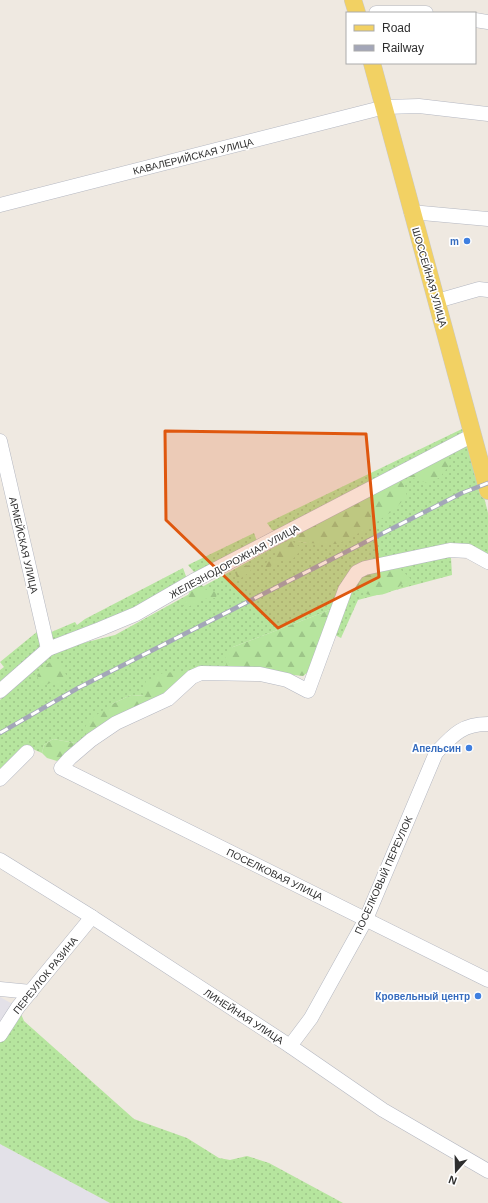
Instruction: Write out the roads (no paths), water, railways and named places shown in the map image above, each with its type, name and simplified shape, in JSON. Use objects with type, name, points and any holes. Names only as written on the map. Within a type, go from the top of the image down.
[{"type":"main road","points":[[353,0],[357,12]]},
{"type":"main road","name":"ШОССЕЙНАЯ УЛИЦА","points":[[372,64],[385,107],[411,212],[488,490]]},
{"type":"street","points":[[476,20],[488,22]]},
{"type":"street","name":"КАВАЛЕРИЙСКАЯ УЛИЦА","points":[[0,205],[385,107],[420,106],[488,114]]},
{"type":"street","points":[[411,212],[488,219]]},
{"type":"street","points":[[436,301],[479,289],[488,290]]},
{"type":"street","name":"ЖЕЛЕЗНОДОРОЖНАЯ УЛИЦА","points":[[0,691],[48,648],[136,614],[193,581],[473,435]]},
{"type":"street","name":"АРМЕЙСКАЯ УЛИЦА","points":[[0,441],[48,648]]},
{"type":"street","name":"ПОСЕЛКОВАЯ УЛИЦА","points":[[488,562],[468,551],[450,550],[365,568],[357,572],[346,590],[308,691],[287,680],[266,676],[227,672],[202,673],[192,677],[168,700],[116,723],[91,740],[61,768],[488,980]]},
{"type":"street","name":"ПОСЕЛКОВЫЙ ПЕРЕУЛОК","points":[[290,1046],[311,1018],[366,919],[436,753],[456,732],[475,724],[488,724]]},
{"type":"street","points":[[0,778],[27,752]]},
{"type":"street","name":"ЛИНЕЙНАЯ УЛИЦА","points":[[0,860],[92,917],[290,1046],[383,1110],[488,1172]]},
{"type":"street","name":"ПЕРЕУЛОК РАЗИНА","points":[[0,1035],[31,992],[92,917]]},
{"type":"street","points":[[0,989],[31,992]]},
{"type":"railway","points":[[0,733],[78,688],[462,493],[488,483]]},
{"type":"place","name":"m","points":[[467,241]]},
{"type":"place","name":"Апельсин","points":[[469,748]]},
{"type":"place","name":"Кровельный центр","points":[[478,996]]}]
